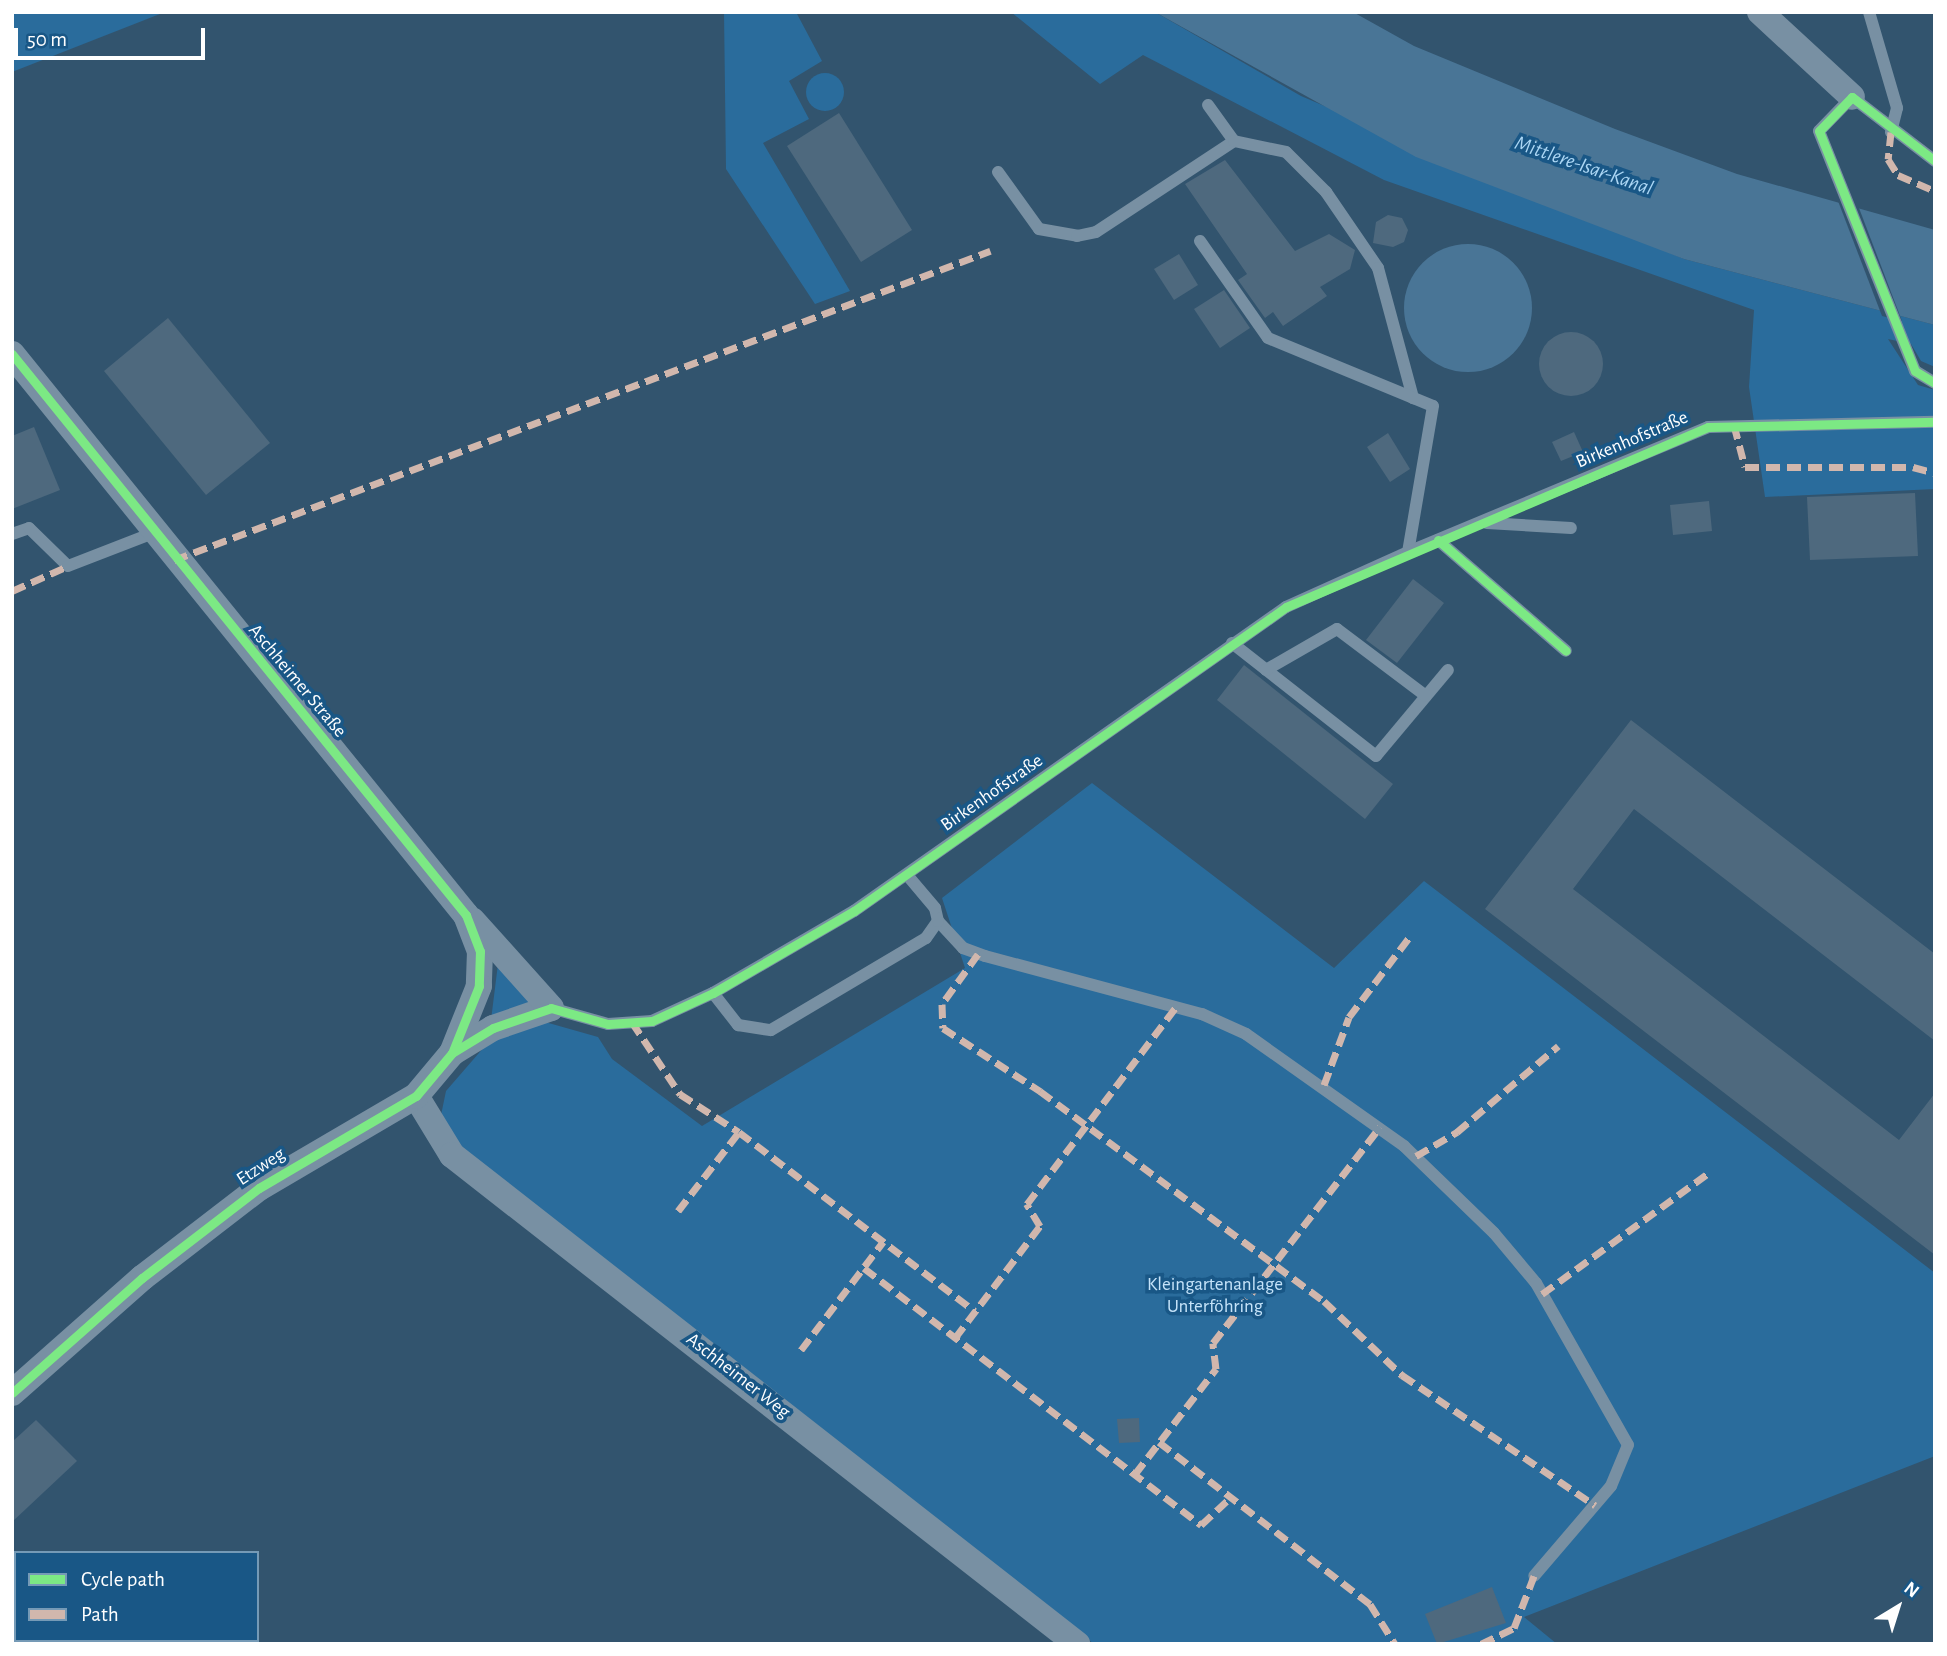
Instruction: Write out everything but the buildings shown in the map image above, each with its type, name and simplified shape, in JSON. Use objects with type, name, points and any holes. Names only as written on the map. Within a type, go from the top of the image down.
[{"type":"street","points":[[1760,12],[1852,97]]},
{"type":"street","name":"Aschheimer Straße","points":[[12,354],[153,533],[466,915],[480,951],[479,986],[452,1054]]},
{"type":"street","points":[[466,915],[551,1008]]},
{"type":"street","name":"Etzweg","points":[[12,1393],[142,1278],[259,1188],[415,1096],[452,1054],[493,1028],[551,1008]]},
{"type":"street","name":"Aschheimer Weg","points":[[415,1096],[452,1155],[1077,1644]]},
{"type":"lane","points":[[1869,12],[1897,108],[1891,132]]},
{"type":"lane","points":[[1935,161],[1891,132],[1852,97],[1819,131],[1915,371],[1935,383]]},
{"type":"lane","points":[[1208,105],[1234,142]]},
{"type":"lane","points":[[998,172],[1038,229],[1077,236],[1096,232],[1234,142],[1286,152],[1326,192],[1378,268],[1413,398]]},
{"type":"lane","points":[[1200,240],[1268,338],[1433,406],[1408,552]]},
{"type":"lane","name":"Birkenhofstraße","points":[[551,1008],[608,1024],[652,1021],[713,993],[908,874],[1286,607],[1408,552],[1709,426],[1935,422]]},
{"type":"lane","points":[[1482,523],[1571,528]]},
{"type":"lane","points":[[12,534],[29,528],[68,566],[153,533]]},
{"type":"lane","points":[[1438,540],[1566,651]]},
{"type":"lane","points":[[1266,670],[1337,629],[1426,696]]},
{"type":"lane","points":[[1232,643],[1376,756],[1448,670]]},
{"type":"lane","points":[[908,874],[935,908],[938,921],[963,948],[1202,1014],[1246,1034],[1404,1146],[1494,1233],[1542,1294],[1628,1445],[1611,1486],[1534,1576]]},
{"type":"lane","points":[[713,993],[738,1025],[771,1030],[926,938],[938,921]]},
{"type":"green space","points":[[12,12],[165,12],[12,72]]},
{"type":"green space","points":[[724,12],[796,12],[822,61],[789,81],[809,119],[763,143],[850,291],[815,304],[726,169]]},
{"type":"green space","points":[[1011,12],[1155,12],[1301,96],[1684,259],[1935,325],[1935,367],[1921,361],[1911,344],[1888,339],[1918,385],[1935,390],[1935,489],[1765,497],[1749,387],[1754,310],[1384,180],[1143,55],[1100,84]]},
{"type":"green space","points":[[825,73],[839,78],[844,92],[839,106],[825,111],[811,106],[806,92],[811,78]]},
{"type":"green space","name":"Kleingartenanlage Unterföhring","points":[[1092,783],[1334,968],[1424,881],[1935,1273],[1935,1456],[1524,1617],[1557,1644],[1094,1644],[448,1138],[440,1120],[446,1091],[485,1046],[538,1020],[598,1037],[612,1059],[702,1126],[965,968],[942,898]]},
{"type":"green space","points":[[498,964],[531,1002],[491,1020]]},
{"type":"water","name":"Mittlere-Isar-Kanal","points":[[1155,12],[1353,12],[1414,46],[1615,129],[1737,174],[1935,230],[1935,325],[1684,259],[1416,157]]},
{"type":"water","points":[[1468,244],[1492,249],[1513,263],[1527,284],[1532,308],[1527,332],[1513,353],[1492,367],[1468,372],[1444,367],[1423,353],[1409,332],[1404,308],[1409,284],[1423,263],[1444,249]]},
{"type":"pier","points":[[1838,201],[1859,208],[1902,321],[1882,316]]},
{"type":"marked path","points":[[1891,132],[1888,159],[1898,175],[1935,191]]},
{"type":"marked path","points":[[174,560],[990,251]]},
{"type":"marked path","points":[[1734,425],[1745,467],[1913,467],[1935,473]]},
{"type":"marked path","points":[[12,591],[68,566]]},
{"type":"marked path","points":[[1324,1085],[1349,1017],[1411,935]]},
{"type":"marked path","points":[[978,954],[942,1004],[943,1028],[1040,1091],[1324,1301],[1402,1375],[1595,1505]]},
{"type":"marked path","points":[[955,1338],[1040,1226],[1027,1204],[1176,1007]]},
{"type":"marked path","points":[[632,1022],[680,1094],[739,1132]]},
{"type":"marked path","points":[[1416,1156],[1457,1132],[1558,1046]]},
{"type":"marked path","points":[[1135,1474],[1216,1369],[1213,1343],[1380,1127]]},
{"type":"marked path","points":[[678,1211],[739,1132],[975,1311]]},
{"type":"marked path","points":[[1542,1294],[1711,1171]]},
{"type":"marked path","points":[[801,1350],[883,1242]]},
{"type":"marked path","points":[[864,1268],[1201,1525],[1230,1498]]},
{"type":"marked path","points":[[1159,1442],[1370,1604],[1395,1644]]},
{"type":"marked path","points":[[1481,1644],[1514,1628],[1534,1576]]},
{"type":"cycle path","points":[[1935,161],[1852,97],[1819,131],[1915,371],[1935,383]]},
{"type":"cycle path","points":[[12,354],[466,915],[480,951],[479,986],[452,1053]]},
{"type":"cycle path","points":[[12,1393],[142,1278],[259,1188],[416,1096],[452,1053],[493,1028],[551,1008],[608,1024],[652,1021],[713,993],[854,911],[1286,607],[1708,427],[1935,422]]},
{"type":"cycle path","points":[[1438,540],[1566,651]]}]
